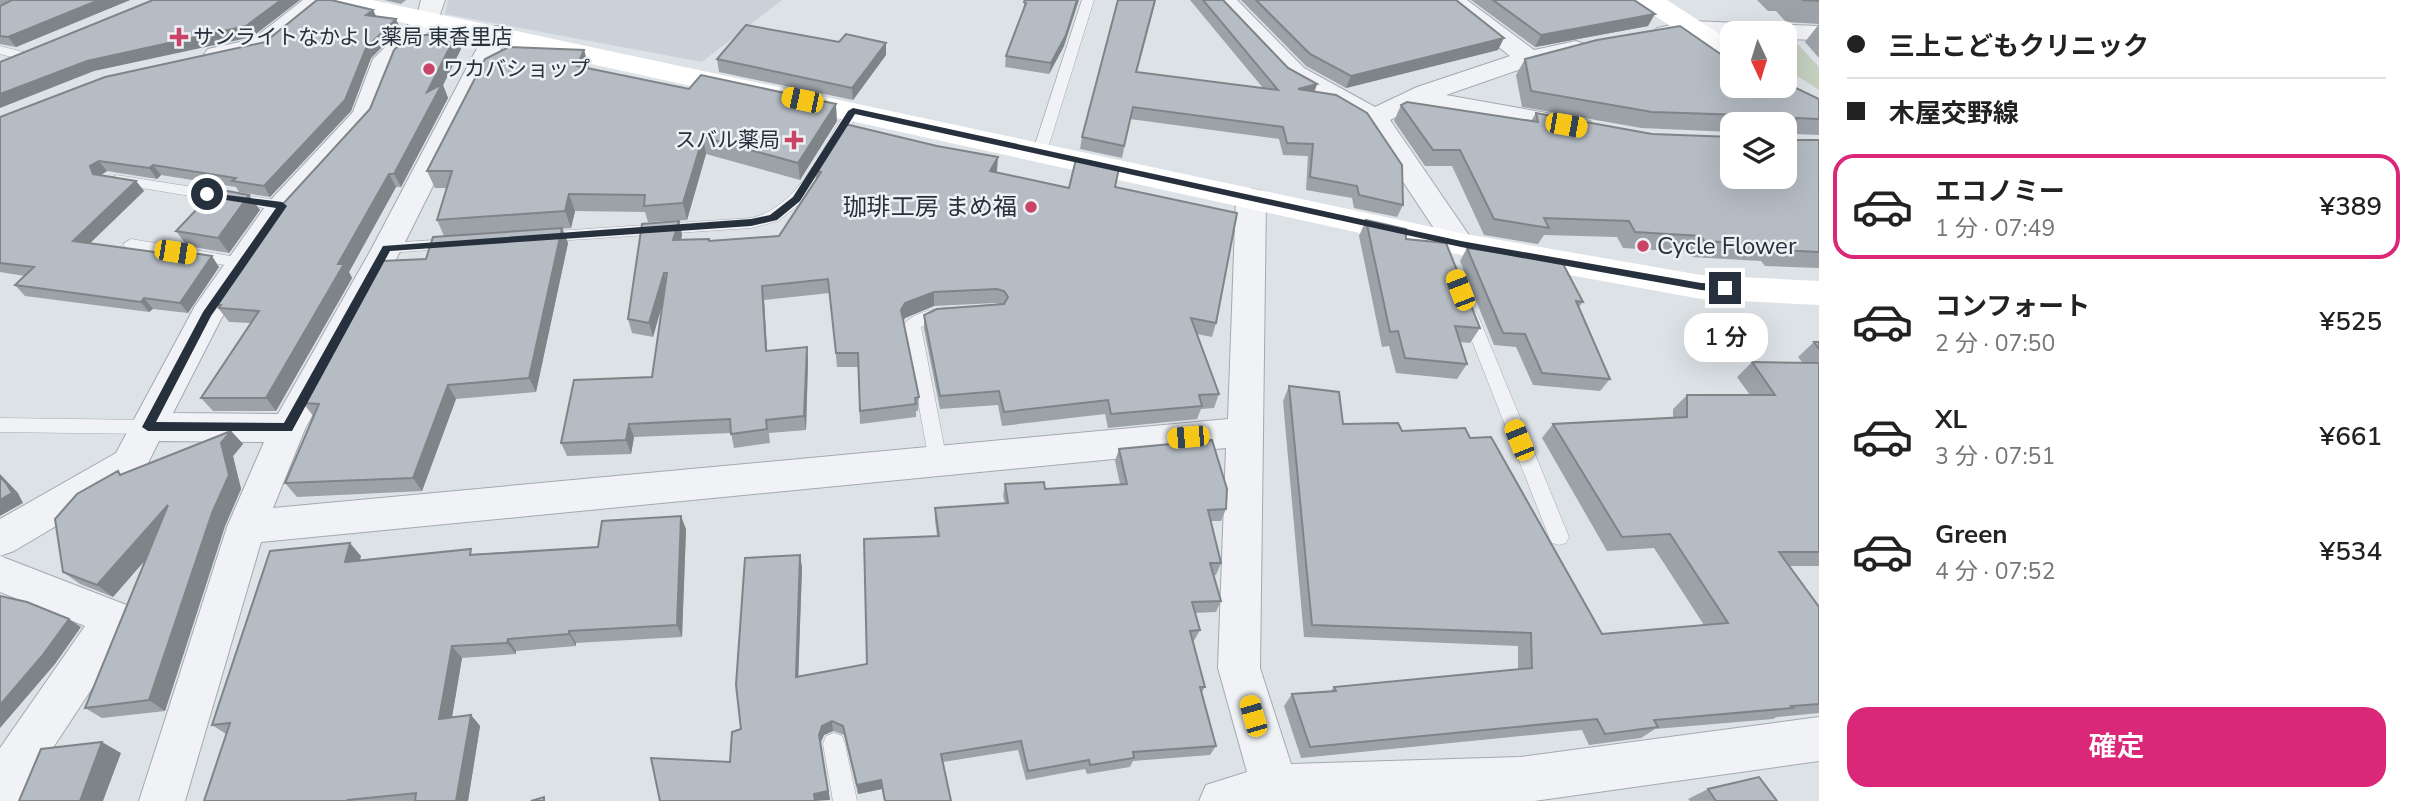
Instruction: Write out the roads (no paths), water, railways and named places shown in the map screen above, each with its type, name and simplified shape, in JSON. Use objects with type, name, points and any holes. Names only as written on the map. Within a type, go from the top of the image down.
[{"type":"main road","points":[[336,0],[430,9],[497,33],[1251,198],[1451,250],[1701,287],[1819,293]]},
{"type":"main road","points":[[1649,0],[1720,46]]},
{"type":"street","points":[[195,59],[261,44],[318,0]]},
{"type":"street","points":[[1224,0],[1295,73],[1374,117],[1451,250]]},
{"type":"street","points":[[1452,0],[1530,58]]},
{"type":"street","points":[[0,539],[129,464],[207,314],[282,206],[365,115],[386,59],[430,9]]},
{"type":"street","points":[[1637,38],[1691,28],[1819,33]]},
{"type":"street","points":[[162,801],[246,527],[288,428],[387,248],[497,33]]},
{"type":"street","points":[[0,66],[12,53],[48,46]]},
{"type":"street","points":[[1374,117],[1417,98],[1530,58],[1597,46]]},
{"type":"street","points":[[1417,98],[1602,131]]},
{"type":"street","points":[[1251,198],[1239,668],[1275,788]]},
{"type":"street","points":[[148,427],[288,428]]},
{"type":"street","points":[[246,527],[1244,432]]},
{"type":"street","points":[[0,574],[114,619],[0,787]]},
{"type":"street","points":[[1222,801],[1275,788],[1527,791],[1819,739]]},
{"type":"lane","points":[[1040,151],[1088,0]]},
{"type":"lane","points":[[522,239],[751,223],[773,218],[797,199],[853,111]]},
{"type":"lane","points":[[107,179],[282,206]]},
{"type":"lane","points":[[387,248],[468,243]]},
{"type":"lane","points":[[131,244],[242,263]]},
{"type":"lane","points":[[1460,290],[1559,537]]},
{"type":"lane","points":[[938,461],[912,324],[934,315],[958,313]]},
{"type":"lane","points":[[0,425],[148,427]]},
{"type":"lane","points":[[834,744],[845,801]]},
{"type":"place","name":"サンライトなかよし薬局 東香里店","points":[[179,37]]},
{"type":"place","name":"ワカバショップ","points":[[429,69]]},
{"type":"place","name":"スバル薬局","points":[[794,140]]},
{"type":"place","name":"珈琲工房 まめ福","points":[[1031,207]]},
{"type":"place","name":"Cycle Flower","points":[[1643,246]]}]
